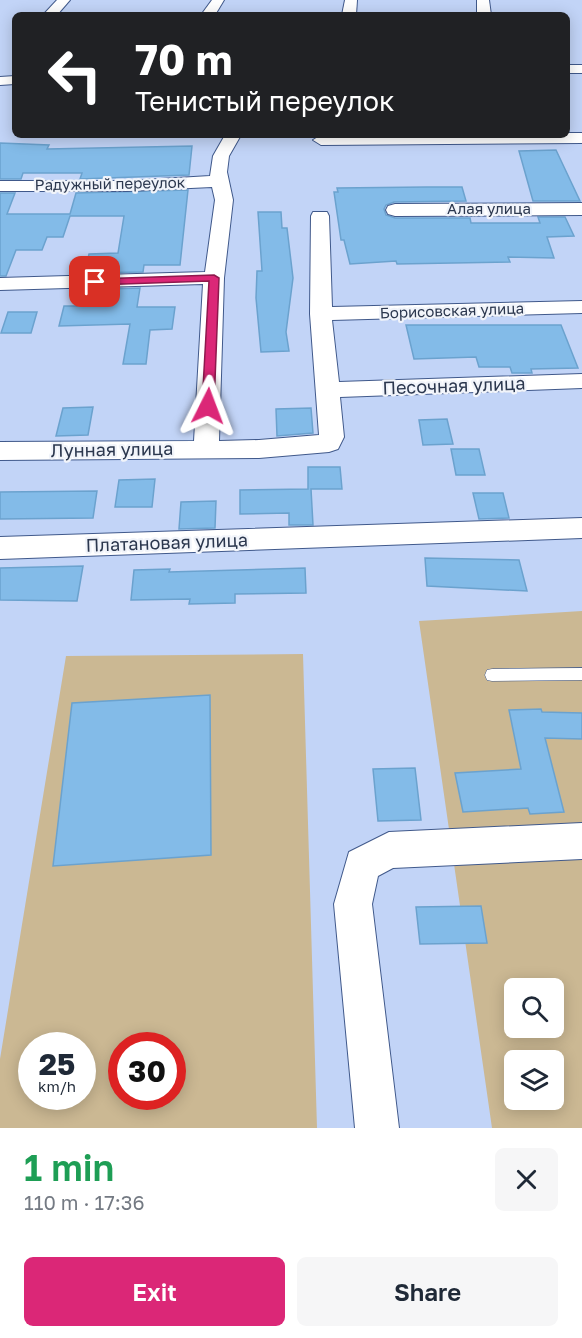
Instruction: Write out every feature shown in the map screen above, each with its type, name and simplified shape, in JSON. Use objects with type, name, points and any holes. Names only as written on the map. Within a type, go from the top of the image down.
[{"type":"street","points":[[53,12],[64,0]]},
{"type":"street","points":[[206,449],[214,278],[224,200],[218,172],[222,156],[231,138]]},
{"type":"street","points":[[321,140],[582,138]]},
{"type":"street","name":"Радужный переулок","points":[[0,186],[127,186],[219,181]]},
{"type":"street","name":"Алая улица","points":[[395,210],[582,208]]},
{"type":"street","points":[[320,216],[321,314],[327,390]]},
{"type":"street","points":[[0,284],[214,278]]},
{"type":"street","name":"Борисовская улица","points":[[321,314],[582,307]]},
{"type":"street","name":"Песочная улица","points":[[327,390],[582,381]]},
{"type":"street","name":"Лунная улица","points":[[0,451],[259,449],[329,443],[332,436],[327,390]]},
{"type":"street","name":"Платановая улица","points":[[0,548],[582,528]]},
{"type":"street","points":[[376,1128],[353,904],[362,865],[389,850],[582,841]]},
{"type":"lane","points":[[492,675],[582,674]]},
{"type":"shaded area","points":[[582,611],[582,1128],[492,1128],[419,621]]},
{"type":"shaded area","points":[[303,654],[317,1128],[0,1128],[0,1059],[66,656]]},
{"type":"building","points":[[0,143],[49,145],[47,149],[192,146],[189,175],[80,179],[82,173],[23,173],[21,179],[0,179]]},
{"type":"building","points":[[556,150],[580,201],[533,201],[519,151]]},
{"type":"building","points":[[462,187],[466,201],[394,202],[386,205],[384,209],[386,215],[395,218],[470,218],[471,223],[540,223],[538,217],[565,217],[574,236],[547,237],[554,258],[508,257],[510,262],[397,264],[396,261],[350,264],[344,240],[341,240],[334,192],[338,192],[337,188]]},
{"type":"building","points":[[188,190],[180,265],[144,265],[143,272],[85,273],[89,254],[118,253],[124,216],[70,216],[63,237],[47,237],[42,250],[16,250],[6,276],[0,276],[0,193],[15,193],[7,214],[70,214],[76,193]]},
{"type":"building","points":[[258,212],[281,212],[282,228],[287,228],[293,278],[286,332],[289,351],[261,352],[256,298],[257,271],[262,271]]},
{"type":"building","points":[[140,288],[137,307],[175,307],[172,329],[150,330],[146,364],[123,364],[130,324],[59,326],[64,306],[77,306],[81,290]]},
{"type":"building","points":[[8,312],[37,312],[31,333],[1,333]]},
{"type":"building","points":[[406,325],[561,325],[578,368],[531,369],[532,373],[512,373],[510,367],[479,367],[476,357],[414,359]]},
{"type":"building","points":[[93,407],[88,435],[56,436],[63,408]]},
{"type":"building","points":[[311,408],[313,433],[277,436],[276,409]]},
{"type":"building","points":[[447,419],[453,444],[423,445],[419,420]]},
{"type":"building","points":[[451,449],[479,449],[485,475],[456,475]]},
{"type":"building","points":[[308,467],[340,467],[342,489],[311,489],[313,525],[289,525],[289,513],[240,514],[240,490],[308,489]]},
{"type":"building","points":[[155,479],[152,507],[115,507],[119,480]]},
{"type":"building","points":[[97,491],[93,518],[0,519],[0,492]]},
{"type":"building","points":[[473,493],[503,493],[509,518],[479,519]]},
{"type":"building","points":[[216,501],[215,528],[179,529],[181,502]]},
{"type":"building","points":[[425,558],[519,560],[527,591],[427,586]]},
{"type":"building","points":[[83,566],[77,601],[0,600],[0,568]]},
{"type":"building","points":[[305,568],[306,593],[235,594],[235,603],[189,604],[190,599],[131,600],[134,570],[170,569],[169,572]]},
{"type":"building","points":[[210,695],[211,855],[53,866],[72,703]]},
{"type":"building","points":[[541,709],[542,712],[582,713],[582,739],[545,738],[564,812],[530,814],[528,808],[463,812],[455,773],[521,769],[509,710]]},
{"type":"building","points":[[415,768],[421,820],[378,821],[373,769]]},
{"type":"building","points":[[481,906],[487,943],[420,944],[416,907]]},
{"type":"route","points":[[95,282],[214,278],[208,406]]}]
